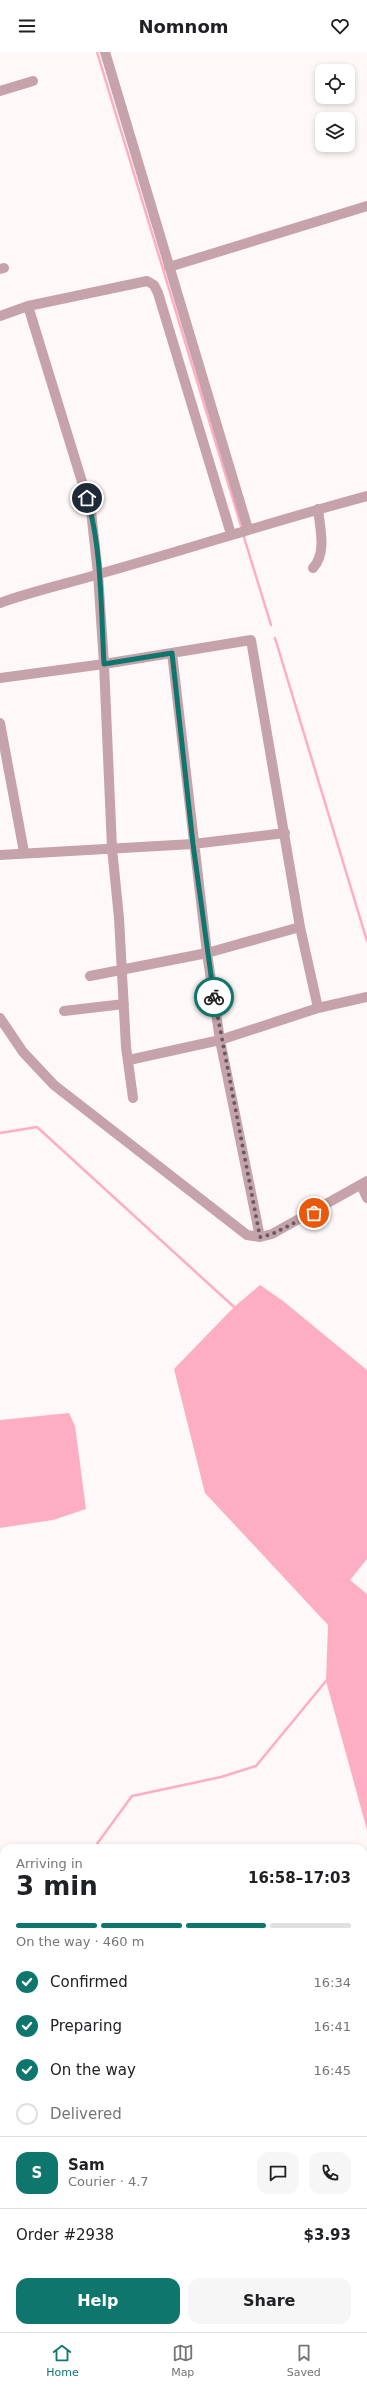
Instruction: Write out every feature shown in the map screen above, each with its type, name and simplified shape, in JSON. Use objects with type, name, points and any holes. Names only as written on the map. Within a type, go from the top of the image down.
[{"type":"street","points":[[105,52],[246,529]]},
{"type":"street","points":[[0,91],[33,81]]},
{"type":"street","points":[[169,267],[367,206]]},
{"type":"street","points":[[0,316],[28,306],[147,281],[154,285],[176,350],[232,534]]},
{"type":"street","points":[[28,306],[91,511],[98,574],[104,664],[112,848],[119,918],[126,1047],[129,1060],[127,1067],[133,1098]]},
{"type":"street","points":[[0,603],[33,591],[98,574],[246,529],[367,496]]},
{"type":"street","points":[[313,568],[319,562],[321,552],[318,509]]},
{"type":"street","points":[[0,678],[104,664],[248,639],[253,643],[300,927],[318,1008]]},
{"type":"street","points":[[172,653],[193,844],[220,1040],[260,1237]]},
{"type":"street","points":[[0,723],[24,852]]},
{"type":"street","points":[[0,855],[24,852],[193,844],[285,833]]},
{"type":"street","points":[[90,976],[207,953],[300,927]]},
{"type":"street","points":[[129,1060],[220,1040],[318,1008],[367,997]]},
{"type":"street","points":[[64,1011],[124,1004]]},
{"type":"street","points":[[0,1018],[23,1052],[54,1085],[247,1236],[260,1237],[272,1234],[314,1213],[364,1183],[367,1198]]},
{"type":"shaded area","points":[[260,1285],[283,1301],[367,1370],[367,1559],[350,1580],[367,1594],[367,1830],[326,1681],[328,1625],[205,1493],[174,1369],[234,1307]]},
{"type":"shaded area","points":[[69,1413],[75,1426],[86,1509],[53,1520],[0,1528],[0,1420]]},
{"type":"waterway","points":[[97,52],[242,529]]},
{"type":"waterway","points":[[243,534],[271,625]]},
{"type":"waterway","points":[[275,638],[367,941]]},
{"type":"waterway","points":[[0,1133],[37,1127],[234,1307]]},
{"type":"waterway","points":[[97,1844],[132,1796],[221,1777],[256,1766],[326,1681]]},
{"type":"way so far","points":[[214,997],[220,1040],[260,1237],[272,1234],[314,1213]]},
{"type":"route","points":[[87,498],[91,511],[98,574],[104,664],[172,653],[193,844],[214,997]]}]
